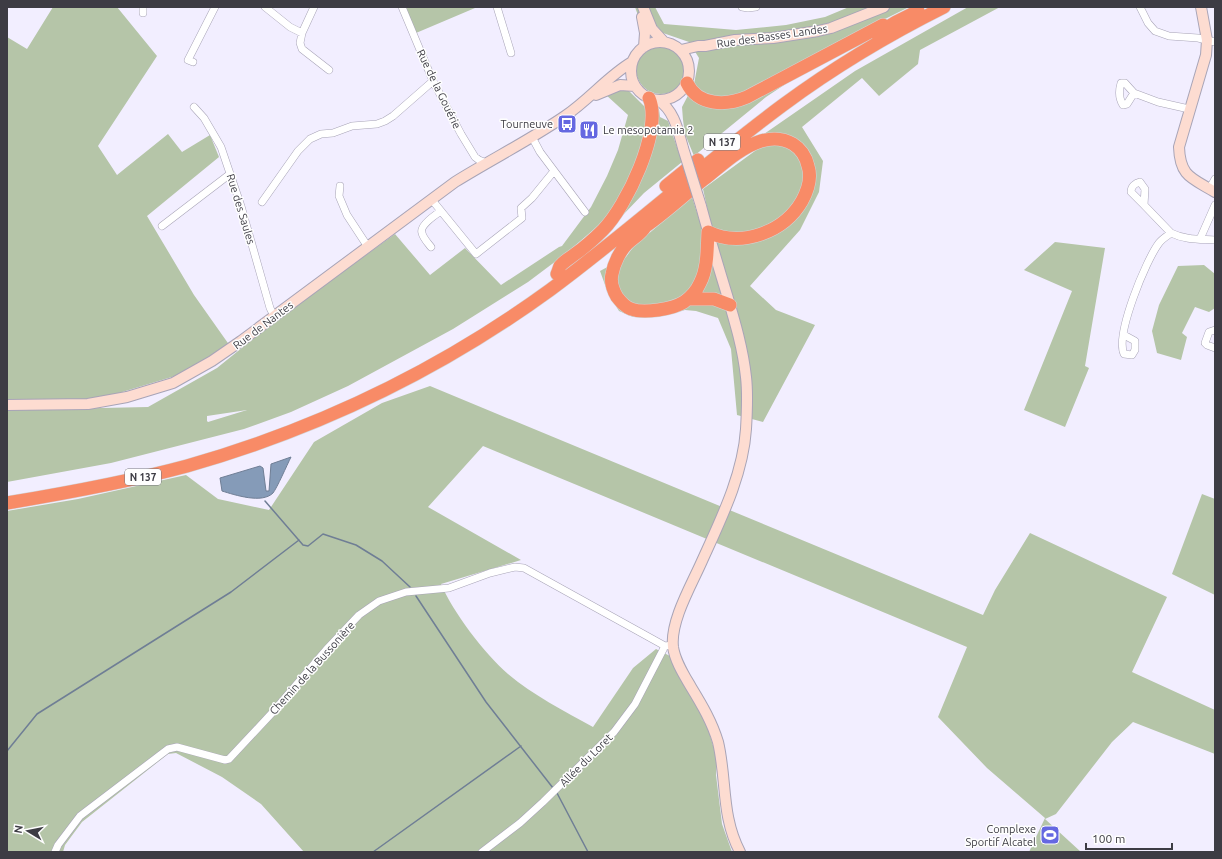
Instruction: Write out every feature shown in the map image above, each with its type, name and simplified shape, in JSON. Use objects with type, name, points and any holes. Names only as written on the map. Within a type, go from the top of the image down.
[{"type":"highway","name":"N 137","points":[[7,495],[100,478],[181,459],[255,436],[308,416],[382,382],[492,320],[557,274],[764,109],[820,70],[896,22],[926,7]]},
{"type":"highway","name":"N 137","points":[[7,503],[153,475],[210,459],[276,437],[345,409],[398,383],[458,350],[510,318],[584,264],[738,139],[785,104],[872,47],[944,7]]},
{"type":"highway","points":[[687,83],[692,92],[706,100],[722,103],[735,102],[887,23],[896,22]]},
{"type":"highway","points":[[681,198],[730,155],[798,101],[803,92]]},
{"type":"highway","points":[[557,274],[561,265],[588,244],[604,229],[628,193],[640,166],[648,136],[653,99]]},
{"type":"highway","points":[[510,318],[520,317],[551,298],[645,227],[741,151],[761,141],[775,139],[784,140],[795,145],[803,154],[807,163],[810,174],[808,188],[797,209],[781,225],[759,235],[737,239],[720,237],[708,232],[703,278],[696,290],[688,299],[679,305],[649,310],[636,310],[625,306],[620,302],[613,291],[612,279],[616,261],[626,245],[645,227]]},
{"type":"highway","points":[[688,299],[714,299],[730,304]]},
{"type":"street","points":[[193,62],[188,60],[215,7]]},
{"type":"street","points":[[265,7],[290,27],[302,33]]},
{"type":"street","points":[[314,7],[302,33],[300,43],[302,49],[329,70]]},
{"type":"street","name":"Rue de la Gouérie","points":[[402,7],[433,81],[461,134],[475,156],[479,160],[486,162]]},
{"type":"street","points":[[497,7],[511,53]]},
{"type":"street","points":[[639,7],[645,33],[644,47]]},
{"type":"street","points":[[643,7],[652,29],[664,42]]},
{"type":"street","points":[[742,7],[756,7]]},
{"type":"street","points":[[1140,7],[1148,23],[1155,31],[1169,36],[1211,41]]},
{"type":"street","points":[[1201,7],[1211,41],[1189,109],[1179,147],[1180,159],[1184,171],[1191,178],[1213,186]]},
{"type":"street","name":"Rue des Basses Landes","points":[[680,50],[735,40],[773,38],[831,28],[877,8]]},
{"type":"street","points":[[653,99],[665,100],[677,95],[687,83],[690,71],[689,64],[687,58],[675,45],[664,42],[650,43],[637,52],[632,62],[631,74],[635,86],[639,91],[670,111],[676,123],[730,304],[742,352],[746,376],[747,408],[744,445],[732,488],[718,526],[685,600],[669,646],[707,714],[714,730],[722,764],[725,799],[730,828],[740,852]]},
{"type":"street","points":[[689,64],[694,56],[705,46]]},
{"type":"street","points":[[590,97],[601,86],[632,62]]},
{"type":"street","points":[[262,202],[298,151],[310,139],[321,134],[339,131],[352,126],[377,124],[385,121],[393,116],[433,81]]},
{"type":"street","points":[[590,97],[620,85],[635,86]]},
{"type":"street","points":[[1134,93],[1158,102],[1189,109]]},
{"type":"street","points":[[676,123],[675,108],[677,95]]},
{"type":"street","name":"Rue de Nantes","points":[[7,405],[88,404],[153,390],[173,383],[212,361],[456,182],[486,162],[532,137],[567,115],[590,97]]},
{"type":"street","name":"Rue des Saules","points":[[194,107],[204,118],[221,146],[241,206],[270,308],[274,316]]},
{"type":"street","points":[[532,137],[540,152],[585,212]]},
{"type":"street","points":[[432,200],[476,254],[522,218],[521,208],[532,198],[554,171]]},
{"type":"street","points":[[162,226],[230,174]]},
{"type":"street","points":[[340,186],[339,196],[347,216],[368,246]]},
{"type":"street","points":[[1144,205],[1171,233],[1179,237],[1215,240]]},
{"type":"street","points":[[1200,239],[1215,205]]},
{"type":"street","points":[[431,247],[421,229],[441,211]]},
{"type":"street","points":[[1124,335],[1133,295],[1144,268],[1159,242],[1171,233]]},
{"type":"street","points":[[1215,330],[1209,332],[1205,343],[1215,348]]},
{"type":"street","name":"Chemin de la Bussonière","points":[[55,852],[58,845],[80,816],[168,749],[177,747],[225,760],[229,759],[272,713],[326,650],[360,615],[379,601],[406,592],[450,588],[490,573],[515,567],[524,568],[669,646]]},
{"type":"street","name":"Allée du Loret","points":[[482,852],[520,823],[614,732],[634,704],[669,646]]},
{"type":"green space","points":[[53,7],[117,7],[157,56],[98,146],[117,175],[168,134],[182,152],[210,135],[219,157],[147,216],[194,295],[230,346],[175,376],[109,396],[90,400],[7,400],[7,37],[27,49]]},
{"type":"green space","points":[[405,7],[474,7],[475,8],[416,33]]},
{"type":"green space","points":[[635,7],[655,7],[664,24],[736,30],[786,25],[825,17],[849,7],[909,7],[879,22],[766,97],[694,156],[685,134],[682,107],[694,84],[699,58],[689,42],[663,33],[657,26],[640,30],[640,21]]},
{"type":"green space","points":[[968,7],[1000,7],[920,50],[918,64],[879,96],[862,78],[802,127],[823,161],[819,192],[800,230],[750,286],[776,310],[815,325],[763,422],[737,415],[731,349],[718,318],[696,311],[685,310],[663,316],[633,317],[619,311],[608,293],[600,271],[626,257],[634,246],[692,197],[700,222],[709,216],[703,189],[759,148],[764,134],[855,71]]},
{"type":"green space","points":[[666,44],[671,45],[679,51],[685,59],[685,79],[679,87],[671,93],[656,94],[651,93],[643,87],[637,79],[636,64],[637,59],[643,51],[651,45]]},
{"type":"green space","points":[[627,89],[644,106],[659,109],[660,117],[668,121],[682,162],[644,193],[621,217],[599,225],[564,255],[528,282],[453,329],[348,386],[291,412],[244,429],[111,463],[7,482],[7,410],[148,407],[217,368],[284,314],[395,234],[430,275],[465,248],[501,285],[562,246],[591,207],[607,176],[618,150],[628,115],[605,94]],"holes":[[[247,410],[208,422],[207,416]]]},
{"type":"green space","points":[[1055,242],[1105,248],[1085,366],[1089,368],[1065,427],[1024,410],[1072,291],[1024,270]]},
{"type":"green space","points":[[1204,265],[1215,274],[1215,308],[1209,312],[1195,307],[1182,333],[1187,337],[1181,360],[1157,353],[1152,331],[1159,305],[1178,266]]},
{"type":"green space","points":[[430,386],[983,615],[995,590],[1030,533],[1167,597],[1132,672],[1215,710],[1215,754],[1133,722],[1112,742],[1056,814],[1045,819],[1081,852],[1029,852],[1045,818],[987,768],[938,717],[967,647],[483,446],[428,507],[521,560],[441,584],[453,607],[479,644],[508,674],[538,696],[593,727],[633,668],[656,649],[670,656],[696,699],[709,732],[717,759],[716,775],[722,824],[732,852],[304,852],[261,804],[222,777],[176,753],[168,754],[82,822],[65,845],[63,852],[7,852],[7,511],[78,499],[186,475],[218,499],[269,510],[314,442],[382,403]]},
{"type":"green space","points":[[1202,494],[1215,499],[1215,595],[1172,574]]},
{"type":"water","points":[[291,457],[275,490],[268,496],[262,498],[248,498],[222,491],[220,478],[260,466],[263,468],[266,491],[269,491],[271,464]]},
{"type":"waterway","points":[[265,501],[303,545],[308,546],[323,534],[356,545],[382,561],[410,587]]},
{"type":"waterway","points":[[7,751],[37,714],[231,592],[299,540]]},
{"type":"waterway","points":[[416,596],[486,702],[553,788]]},
{"type":"waterway","points":[[373,852],[521,746]]},
{"type":"waterway","points":[[557,793],[588,852]]},
{"type":"place","name":"Tourneuve","points":[[567,124]]},
{"type":"place","name":"Le mesopotamia 2","points":[[589,130]]},
{"type":"place","name":"Complexe Sportif Alcatel","points":[[1050,835]]}]
